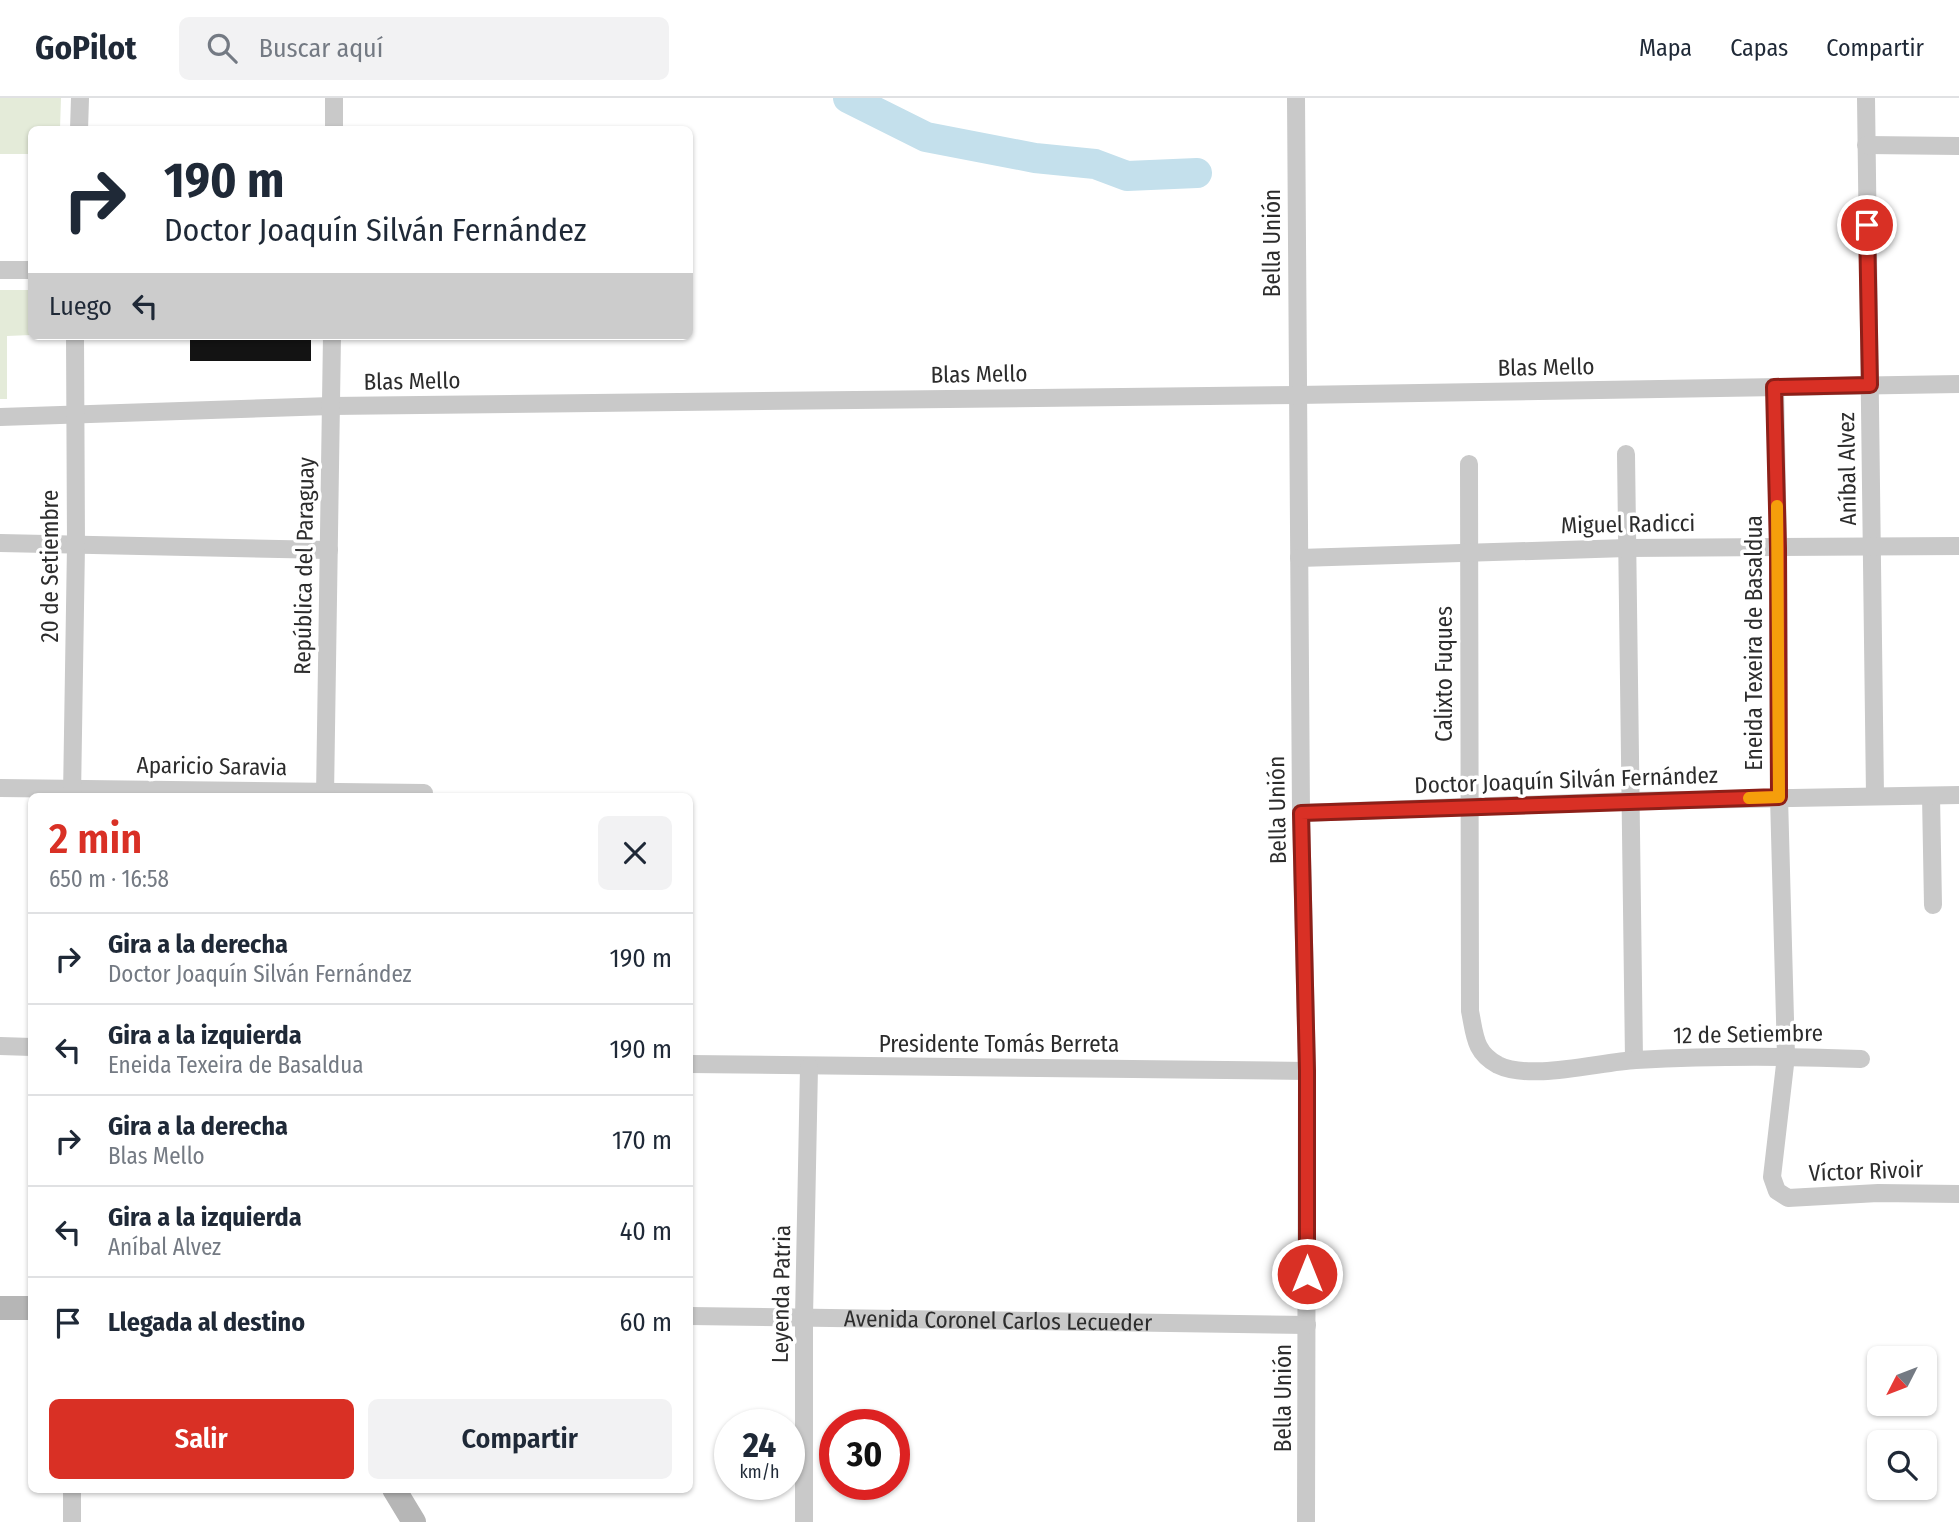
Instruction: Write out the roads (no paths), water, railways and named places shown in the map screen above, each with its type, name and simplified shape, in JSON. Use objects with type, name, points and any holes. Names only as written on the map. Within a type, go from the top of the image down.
[{"type":"main road","points":[[0,1308],[28,1308]]},
{"type":"main road","points":[[396,1493],[414,1522]]},
{"type":"street","points":[[79,126],[80,98]]},
{"type":"street","points":[[334,98],[334,126]]},
{"type":"street","name":"Bella Unión","points":[[1296,98],[1301,813],[1307,1071],[1306,1522]]},
{"type":"street","name":"Aníbal Alvez","points":[[1866,98],[1875,796]]},
{"type":"street","points":[[1866,145],[1959,146]]},
{"type":"street","points":[[0,270],[28,271]]},
{"type":"street","name":"20 de Setiembre","points":[[72,792],[76,545],[75,340]]},
{"type":"street","name":"República del Paraguay","points":[[326,793],[332,340]]},
{"type":"street","name":"Blas Mello","points":[[0,417],[331,406],[1959,384]]},
{"type":"street","name":"Eneida Texeira de Basaldua","points":[[1774,387],[1779,797],[1786,1056],[1772,1177],[1777,1191]]},
{"type":"street","points":[[1626,454],[1634,1060]]},
{"type":"street","name":"Calixto Fuques","points":[[1469,464],[1470,1011]]},
{"type":"street","points":[[0,543],[329,550]]},
{"type":"street","name":"Miguel Radicci","points":[[1299,558],[1627,548],[1959,546]]},
{"type":"street","name":"Aparicio Saravia","points":[[0,788],[72,792],[199,793]]},
{"type":"street","name":"Doctor Joaquín Silván Fernández","points":[[1301,813],[1632,801],[1959,795]]},
{"type":"street","points":[[1931,796],[1933,905]]},
{"type":"street","name":"12 de Setiembre","points":[[1470,1011],[1477,1048],[1497,1064],[1517,1071],[1634,1060],[1786,1056],[1861,1059]]},
{"type":"street","points":[[0,1046],[28,1047]]},
{"type":"street","name":"Presidente Tomás Berreta","points":[[693,1064],[1307,1071]]},
{"type":"street","name":"Leyenda Patria","points":[[804,1522],[804,1317],[809,1067]]},
{"type":"street","name":"Víctor Rivoir","points":[[1777,1191],[1788,1198],[1878,1193],[1959,1194]]},
{"type":"street","name":"Avenida Coronel Carlos Lecueder","points":[[693,1316],[1307,1325]]},
{"type":"street","points":[[72,1493],[72,1522]]},
{"type":"waterway","points":[[848,98],[926,137],[1035,158],[1095,164],[1127,176],[1197,173]]}]
